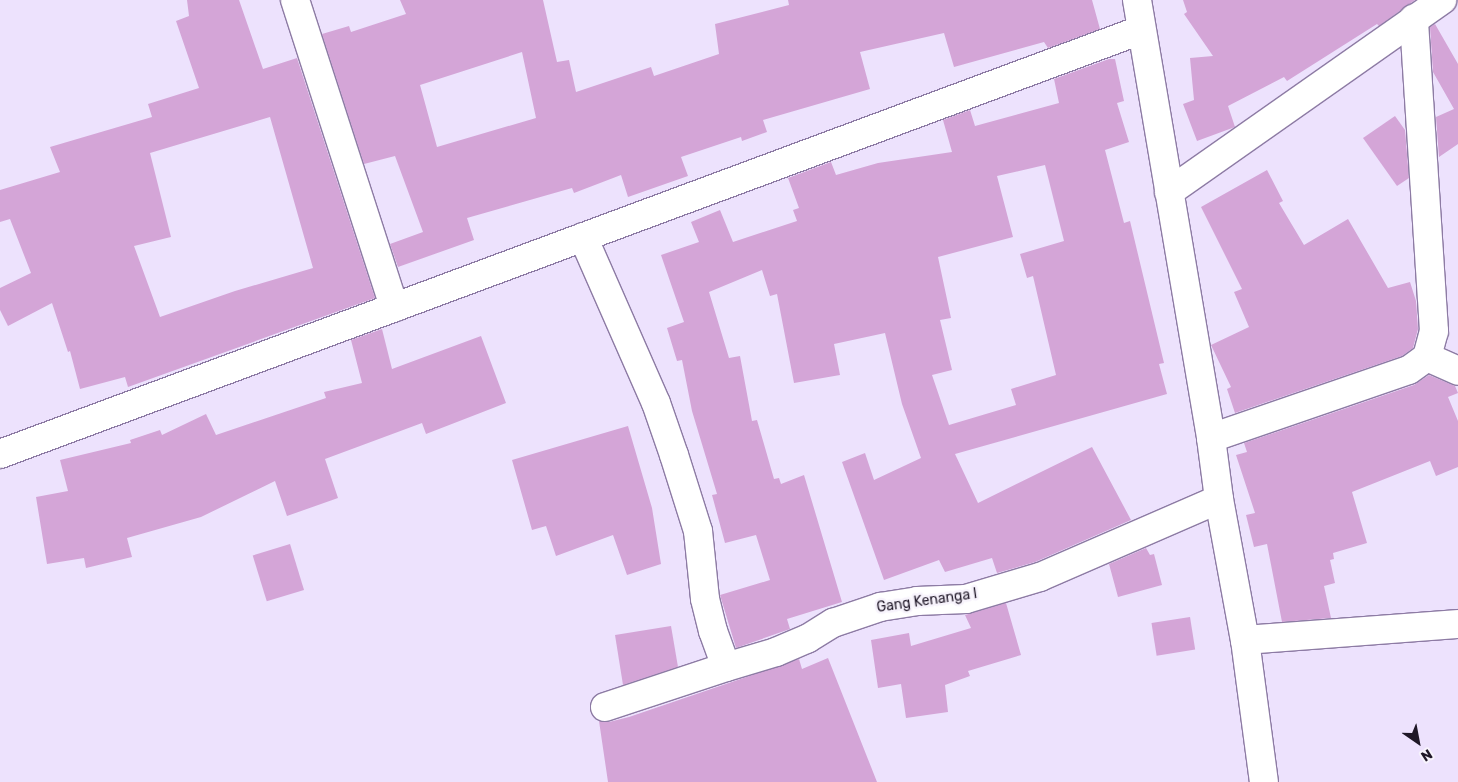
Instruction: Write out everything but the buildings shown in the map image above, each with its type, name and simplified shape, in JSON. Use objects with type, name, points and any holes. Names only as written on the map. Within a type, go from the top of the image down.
[{"type":"street","points":[[295,0],[394,307]]},
{"type":"street","points":[[1137,0],[1211,438],[1219,499],[1246,640],[1264,782]]},
{"type":"street","points":[[1169,192],[1442,0]]},
{"type":"street","points":[[1211,438],[1409,370],[1427,357],[1434,331],[1414,19]]},
{"type":"street","points":[[0,454],[1141,30]]},
{"type":"street","points":[[583,237],[656,403],[674,455],[698,531],[706,599],[713,631],[726,666]]},
{"type":"street","points":[[1427,357],[1458,371]]},
{"type":"street","name":"Gang Kenanga I","points":[[605,707],[726,666],[776,652],[807,639],[833,623],[880,607],[917,601],[966,599],[1040,577],[1219,499]]},
{"type":"street","points":[[1246,640],[1458,624]]}]
